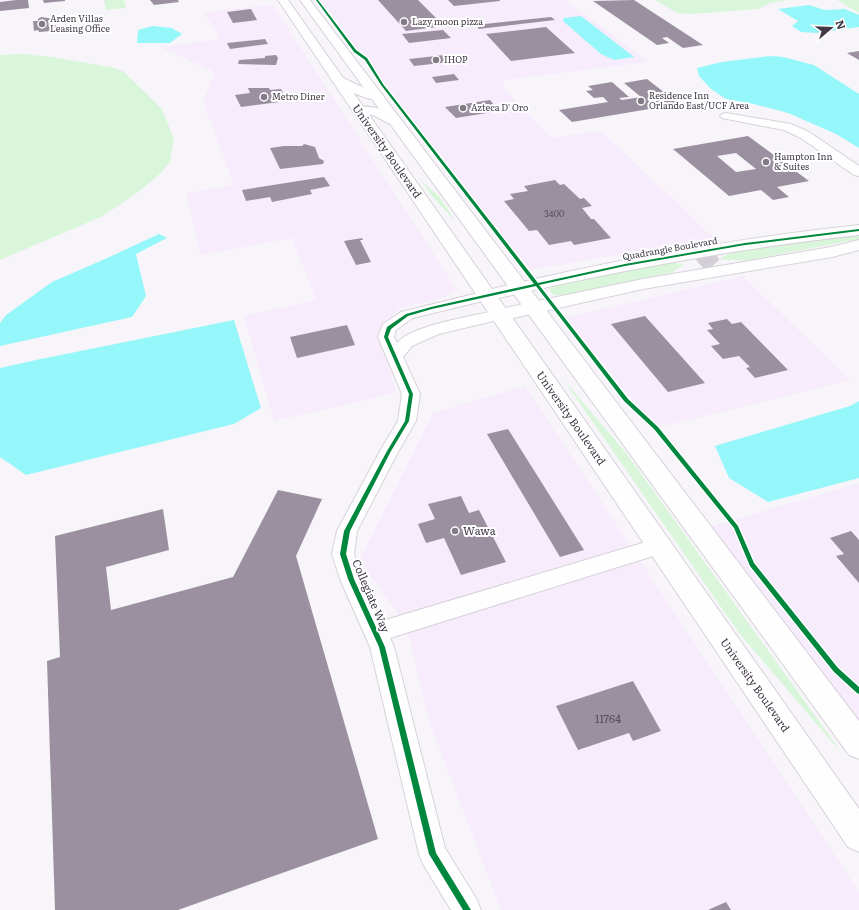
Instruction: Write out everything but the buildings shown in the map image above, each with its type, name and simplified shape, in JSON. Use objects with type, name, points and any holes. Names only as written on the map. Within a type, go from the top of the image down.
[{"type":"main road","name":"University Boulevard","points":[[283,0],[859,836]]},
{"type":"main road","points":[[293,0],[313,11]]},
{"type":"main road","name":"University Boulevard","points":[[304,0],[859,745]]},
{"type":"main road","points":[[337,79],[356,89],[376,96]]},
{"type":"main road","points":[[359,110],[376,111],[393,120]]},
{"type":"main road","name":"Quadrangle Boulevard","points":[[486,296],[625,265],[708,250],[806,235],[859,230]]},
{"type":"main road","points":[[500,315],[643,284],[832,252],[859,245]]},
{"type":"street","points":[[726,116],[787,127],[805,136],[859,172]]},
{"type":"street","name":"Collegiate Way","points":[[467,910],[432,854],[382,647],[342,554],[347,531],[389,451],[407,421],[411,394],[386,337],[389,328],[406,315],[486,296]]},
{"type":"street","points":[[395,356],[406,342],[434,330],[500,315]]},
{"type":"street","points":[[375,633],[659,546]]},
{"type":"shaded area","points":[[319,0],[565,0],[649,62],[504,80],[504,88],[551,138],[601,131],[715,239],[526,270]]},
{"type":"shaded area","points":[[273,5],[457,290],[446,297],[400,308],[381,325],[379,336],[396,393],[274,421],[244,316],[316,300],[292,238],[201,255],[186,193],[234,185],[203,101],[215,72],[160,47],[220,39],[204,12]]},
{"type":"shaded area","points":[[743,276],[850,380],[656,428],[565,318]]},
{"type":"shaded area","points":[[525,386],[859,892],[859,910],[501,910],[429,721],[406,624],[359,561],[433,413]]},
{"type":"shaded area","points":[[859,483],[859,733],[706,528]]},
{"type":"green space","points":[[104,0],[124,0],[126,8],[106,10]]},
{"type":"green space","points":[[655,0],[788,0],[770,3],[758,9],[691,14],[677,13]]},
{"type":"green space","points":[[837,0],[859,0],[859,13]]},
{"type":"green space","points":[[22,54],[53,57],[115,68],[124,72],[162,109],[174,139],[170,162],[162,172],[137,193],[103,216],[0,260],[0,55]]},
{"type":"green space","points":[[421,181],[438,195],[457,223],[431,195]]},
{"type":"green space","points":[[859,232],[859,239],[749,260],[722,260],[720,258],[741,249]]},
{"type":"green space","points":[[664,262],[684,264],[673,272],[564,296],[553,295],[549,289],[555,285]]},
{"type":"green space","points":[[563,379],[627,454],[844,756],[739,633]]},
{"type":"water","points":[[809,5],[825,10],[845,9],[859,15],[859,27],[816,33],[801,32],[792,26],[798,21],[778,9]]},
{"type":"water","points":[[581,16],[634,57],[614,60],[601,54],[563,21],[564,18]]},
{"type":"water","points":[[153,26],[172,28],[182,34],[170,43],[137,43],[138,30]]},
{"type":"water","points":[[770,56],[783,57],[814,65],[859,94],[859,148],[836,134],[788,113],[754,104],[726,99],[711,89],[699,76],[697,68],[722,62]]},
{"type":"water","points":[[159,234],[167,238],[136,254],[146,296],[132,317],[0,346],[0,323],[6,315],[52,282]]},
{"type":"water","points":[[234,320],[261,408],[234,424],[26,475],[0,457],[0,368]]},
{"type":"water","points":[[859,401],[859,478],[768,502],[729,478],[715,446],[850,406]]},
{"type":"tunnel","points":[[701,252],[718,271]]},
{"type":"cycle path","points":[[317,0],[355,51],[366,59],[382,84],[626,400],[656,428],[736,527],[752,564],[836,670],[859,691]]},
{"type":"cycle path","points":[[467,910],[433,854],[382,647],[351,579],[343,554],[347,531],[389,451],[407,421],[411,394],[386,337],[389,328],[407,315],[431,308],[625,265],[745,244],[859,230]]},
{"type":"place","name":"Lazy moon pizza","points":[[404,22]]},
{"type":"place","name":"Arden Villas Leasing Office","points":[[42,24]]},
{"type":"place","name":"IHOP","points":[[436,60]]},
{"type":"place","name":"Metro Diner","points":[[264,97]]},
{"type":"place","name":"Residence Inn Orlando East/UCF Area","points":[[641,101]]},
{"type":"place","name":"Azteca D' Oro","points":[[463,108]]},
{"type":"place","name":"Hampton Inn & Suites","points":[[766,162]]},
{"type":"place","name":"Wawa","points":[[455,531]]}]
